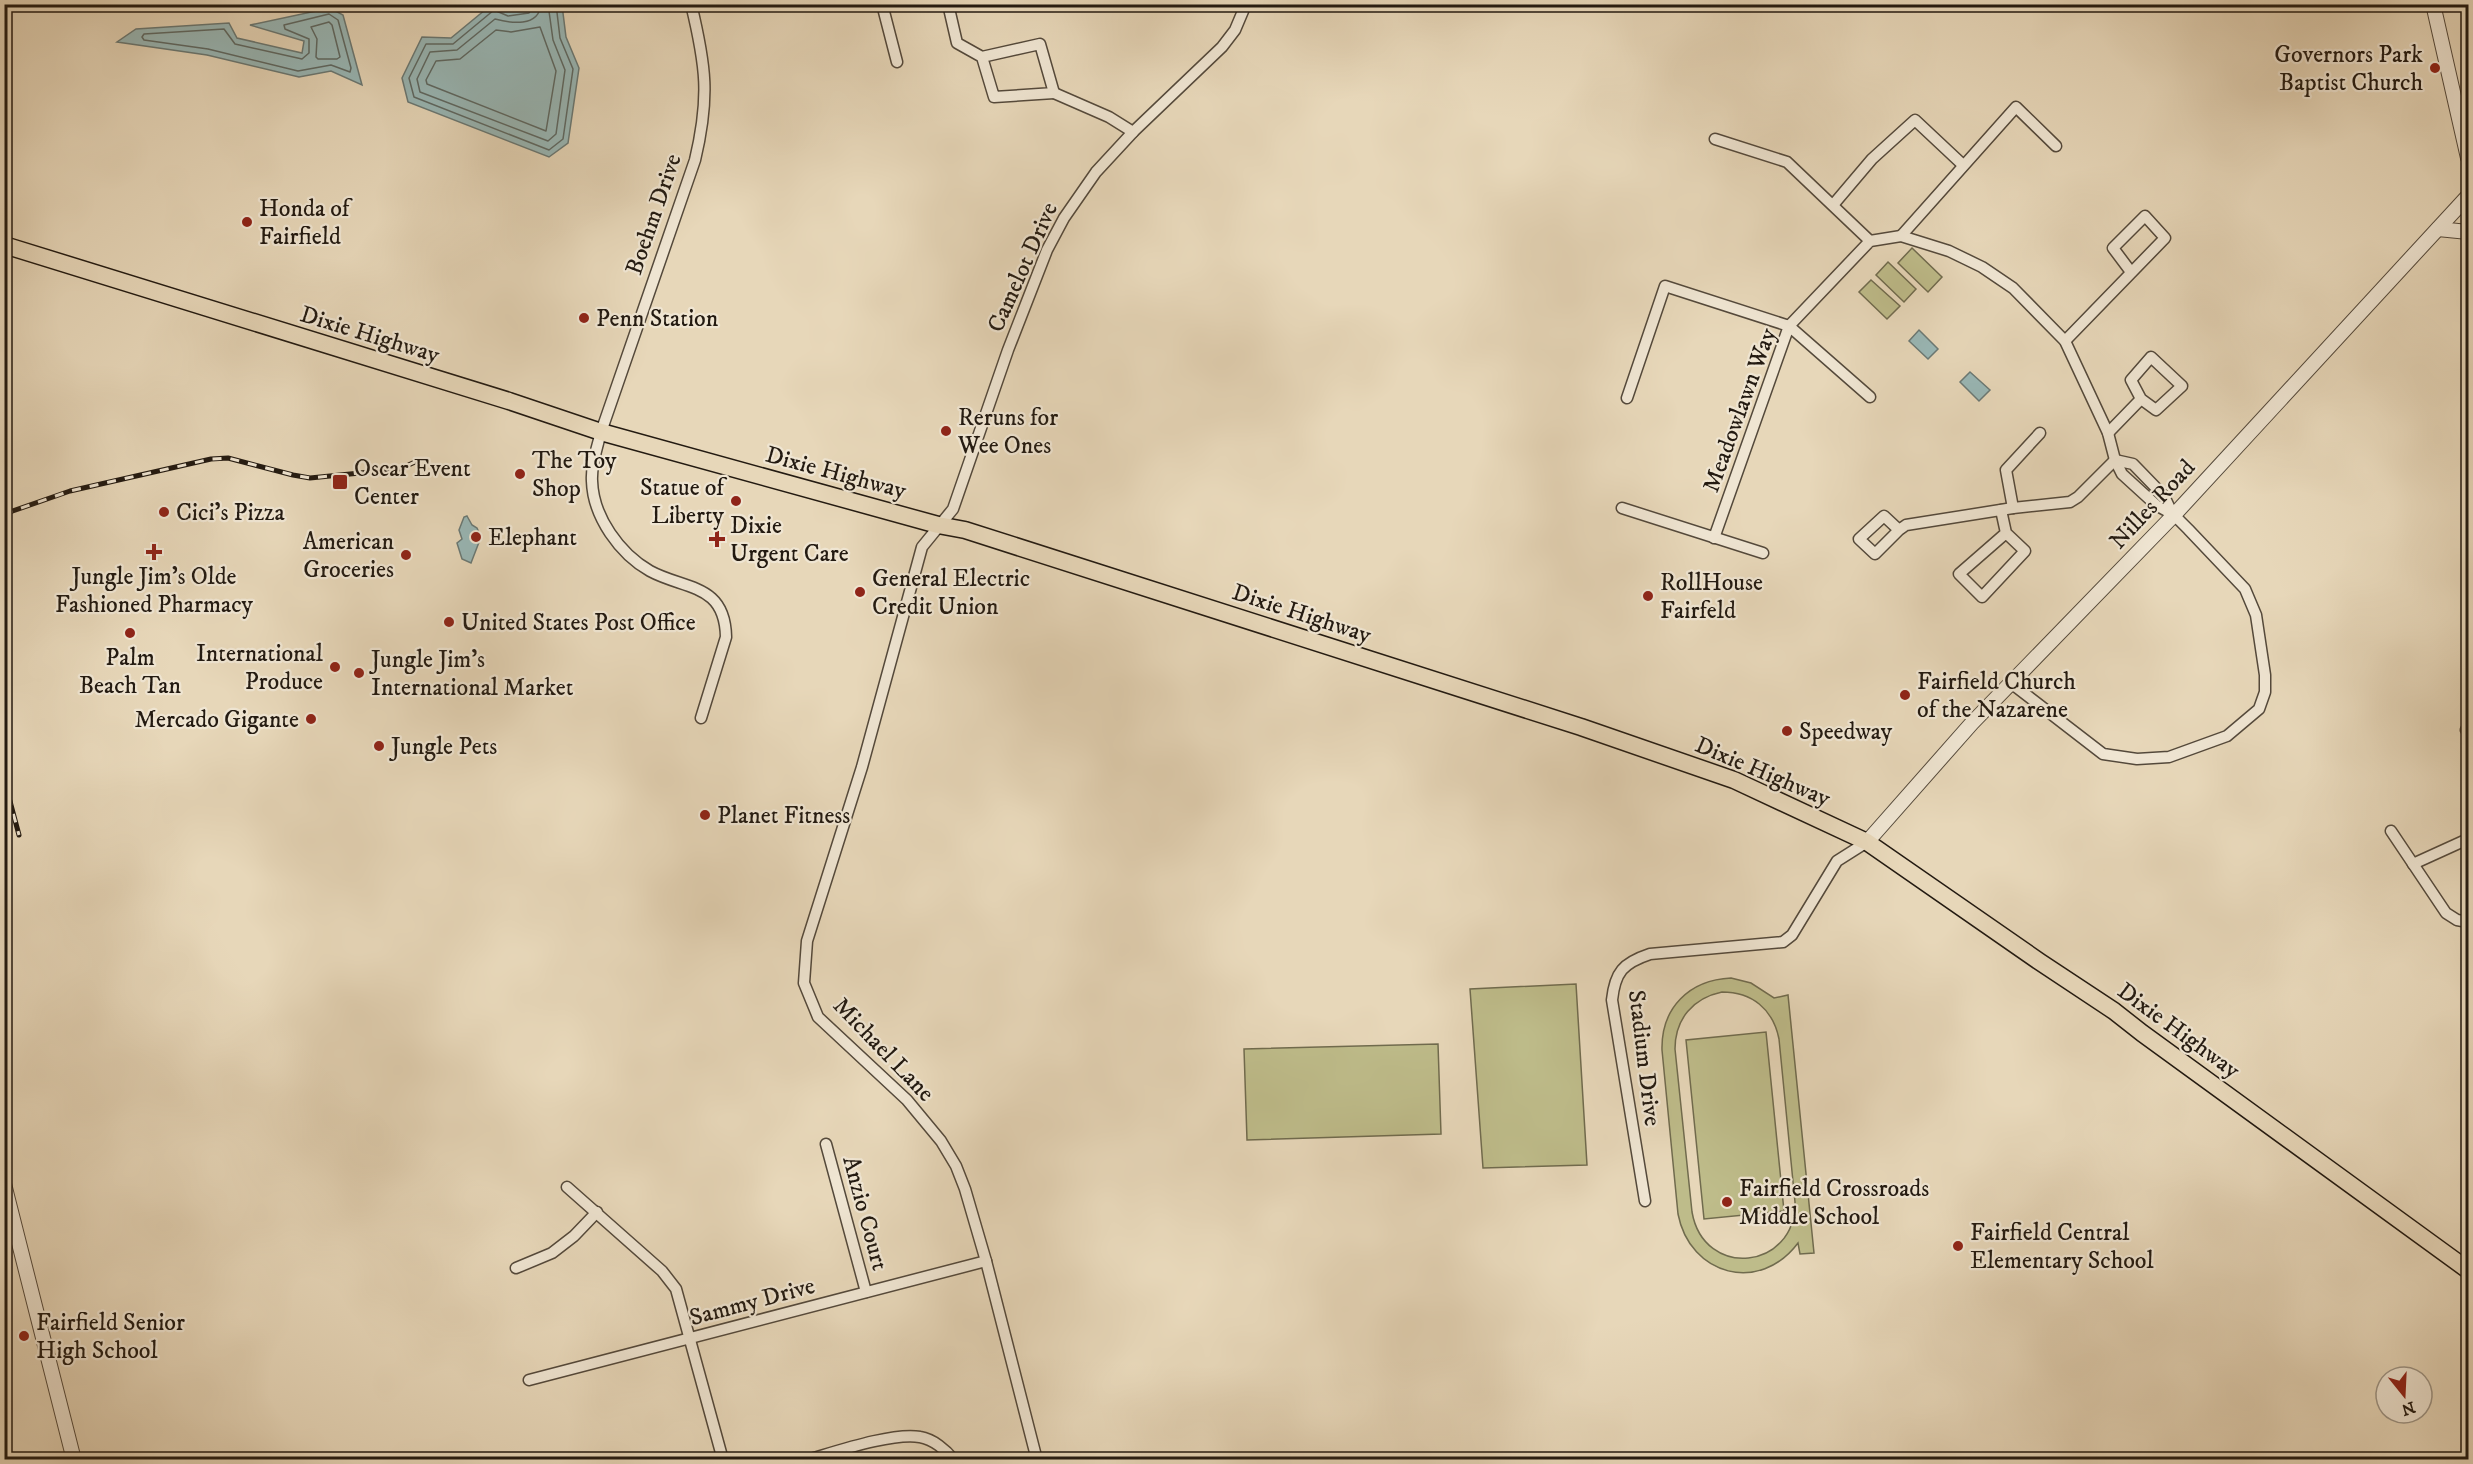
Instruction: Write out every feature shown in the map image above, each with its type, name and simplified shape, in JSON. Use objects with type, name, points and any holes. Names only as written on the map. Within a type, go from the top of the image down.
[{"type":"main road","name":"Dixie Highway","points":[[4,245],[509,401],[601,432],[980,535],[1581,727],[1767,794],[1867,842],[2114,1011],[2469,1270]]},
{"type":"street","name":"Boehm Drive","points":[[691,4],[704,65],[706,96],[704,123],[695,160],[601,432],[591,482],[607,529],[639,564],[653,573],[703,590],[718,606],[726,623],[726,637],[701,718]]},
{"type":"street","points":[[882,4],[897,62]]},
{"type":"street","points":[[948,4],[957,44],[982,57],[1040,44],[1054,93]]},
{"type":"street","name":"Camelot Drive","points":[[938,525],[953,509],[1008,350],[1059,226],[1085,186],[1133,132],[1222,47],[1235,30],[1246,4]]},
{"type":"street","points":[[2433,4],[2464,118],[2469,158]]},
{"type":"street","points":[[982,57],[994,97],[1054,93],[1109,117],[1133,132]]},
{"type":"street","points":[[1900,236],[2016,107],[2056,146]]},
{"type":"street","points":[[1833,205],[1872,159],[1915,120],[1963,165]]},
{"type":"street","points":[[1715,139],[1787,162],[1870,241]]},
{"type":"street","name":"Nilles Road","points":[[1867,842],[1962,734],[2174,515],[2469,196]]},
{"type":"street","points":[[2065,341],[2165,238],[2145,216],[2113,248],[2131,272]]},
{"type":"street","points":[[2438,230],[2469,232]]},
{"type":"street","points":[[1627,398],[1665,286],[1790,326],[1870,241],[1900,236],[1949,251],[1982,267],[2013,288],[2065,341],[2108,433],[2115,460]]},
{"type":"street","name":"Meadowlawn Way","points":[[1714,538],[1790,326],[1870,397]]},
{"type":"street","points":[[2151,357],[2182,386],[2156,410],[2141,399],[2131,380],[2151,357]]},
{"type":"street","points":[[2108,433],[2141,399]]},
{"type":"street","points":[[2013,508],[2006,470],[2040,433]]},
{"type":"street","points":[[2011,682],[2103,754],[2137,759],[2169,757],[2227,736],[2259,709],[2265,692],[2265,675],[2256,615],[2245,589],[2174,515],[2164,496],[2133,464],[2115,460]]},
{"type":"street","points":[[1899,530],[1906,525],[2013,508],[2070,502],[2115,460]]},
{"type":"street","points":[[1622,508],[1763,553]]},
{"type":"street","points":[[2001,510],[2006,533],[2025,551],[1982,597],[1959,574],[2006,533]]},
{"type":"street","name":"Michael Lane","points":[[938,525],[922,547],[862,767],[807,941],[804,982],[818,1017],[907,1100],[941,1141],[965,1189],[986,1261],[1037,1460]]},
{"type":"street","points":[[2391,831],[2446,913],[2457,920],[2469,922]]},
{"type":"street","points":[[2413,864],[2469,838]]},
{"type":"street","name":"Stadium Drive","points":[[1645,1201],[1612,1000],[1614,983],[1620,970],[1635,959],[1650,954],[1783,942],[1792,935],[1836,861],[1867,842]]},
{"type":"street","name":"Anzio Court","points":[[826,1144],[866,1292]]},
{"type":"street","points":[[4,1184],[74,1460]]},
{"type":"street","points":[[567,1187],[662,1271],[676,1289],[723,1460]]},
{"type":"street","points":[[516,1268],[552,1254],[574,1236],[597,1212]]},
{"type":"street","name":"Sammy Drive","points":[[529,1380],[986,1261]]},
{"type":"street","points":[[807,1460],[896,1437],[921,1437],[944,1448],[954,1460]]},
{"type":"shaded area","points":[[1912,248],[1942,277],[1928,292],[1898,263]]},
{"type":"shaded area","points":[[1888,262],[1916,289],[1904,302],[1876,275]]},
{"type":"shaded area","points":[[1871,280],[1900,306],[1887,319],[1859,292]]},
{"type":"shaded area","points":[[1731,978],[1751,983],[1774,998],[1788,995],[1814,1253],[1800,1254],[1798,1243],[1782,1259],[1765,1269],[1746,1273],[1728,1271],[1711,1264],[1696,1252],[1685,1235],[1678,1214],[1662,1050],[1663,1035],[1666,1021],[1680,999],[1702,984]],"holes":[[[1722,992],[1743,995],[1760,1004],[1776,1028],[1795,1202],[1791,1225],[1781,1242],[1766,1253],[1748,1258],[1730,1257],[1713,1249],[1700,1234],[1692,1212],[1675,1049],[1678,1028],[1682,1019],[1694,1005],[1712,995]]]},
{"type":"shaded area","points":[[1576,984],[1587,1165],[1483,1168],[1470,989]]},
{"type":"shaded area","points":[[1766,1032],[1784,1211],[1704,1219],[1686,1040]]},
{"type":"shaded area","points":[[1438,1044],[1441,1134],[1247,1140],[1244,1049]]},
{"type":"water","points":[[491,5],[509,10],[535,5],[562,5],[566,37],[579,68],[568,143],[549,157],[408,102],[402,78],[422,37],[451,38]]},
{"type":"water","points":[[330,8],[343,15],[362,85],[331,71],[299,77],[207,55],[117,42],[136,29],[229,23],[237,38],[302,53],[304,41],[250,25]]},
{"type":"water","points":[[1919,330],[1938,349],[1928,359],[1909,341]]},
{"type":"water","points":[[1970,372],[1990,390],[1979,401],[1960,382]]},
{"type":"water","points":[[467,516],[481,537],[471,563],[462,559],[457,543],[462,539],[459,530],[464,517]]},
{"type":"railway","points":[[4,514],[70,491],[211,459],[228,458],[310,478],[400,469],[417,461]]},
{"type":"railway","points":[[4,779],[19,835]]},
{"type":"place","name":"Governors Park Baptist Church","points":[[2435,68]]},
{"type":"place","name":"Honda of Fairfield","points":[[247,222]]},
{"type":"place","name":"Penn Station","points":[[584,318]]},
{"type":"place","name":"Reruns for Wee Ones","points":[[946,431]]},
{"type":"place","name":"The Toy Shop","points":[[520,474]]},
{"type":"place","name":"Oscar Event Center","points":[[340,482]]},
{"type":"place","name":"Statue of Liberty","points":[[736,501]]},
{"type":"place","name":"Cici’s Pizza","points":[[164,512]]},
{"type":"place","name":"Elephant","points":[[476,537]]},
{"type":"place","name":"Dixie Urgent Care","points":[[717,539]]},
{"type":"place","name":"Jungle Jim’s Olde Fashioned Pharmacy","points":[[154,552]]},
{"type":"place","name":"American Groceries","points":[[406,555]]},
{"type":"place","name":"General Electric Credit Union","points":[[860,592]]},
{"type":"place","name":"RollHouse Fairfeld","points":[[1648,596]]},
{"type":"place","name":"United States Post Office","points":[[449,622]]},
{"type":"place","name":"Palm Beach Tan","points":[[130,633]]},
{"type":"place","name":"International Produce","points":[[335,667]]},
{"type":"place","name":"Jungle Jim’s International Market","points":[[359,673]]},
{"type":"place","name":"Fairfield Church of the Nazarene","points":[[1905,695]]},
{"type":"place","name":"Mercado Gigante","points":[[311,719]]},
{"type":"place","name":"Speedway","points":[[1787,731]]},
{"type":"place","name":"Jungle Pets","points":[[379,746]]},
{"type":"place","name":"Planet Fitness","points":[[705,815]]},
{"type":"place","name":"Fairfield Crossroads Middle School","points":[[1727,1202]]},
{"type":"place","name":"Fairfield Central Elementary School","points":[[1958,1246]]},
{"type":"place","name":"Fairfield Senior High School","points":[[24,1336]]}]
